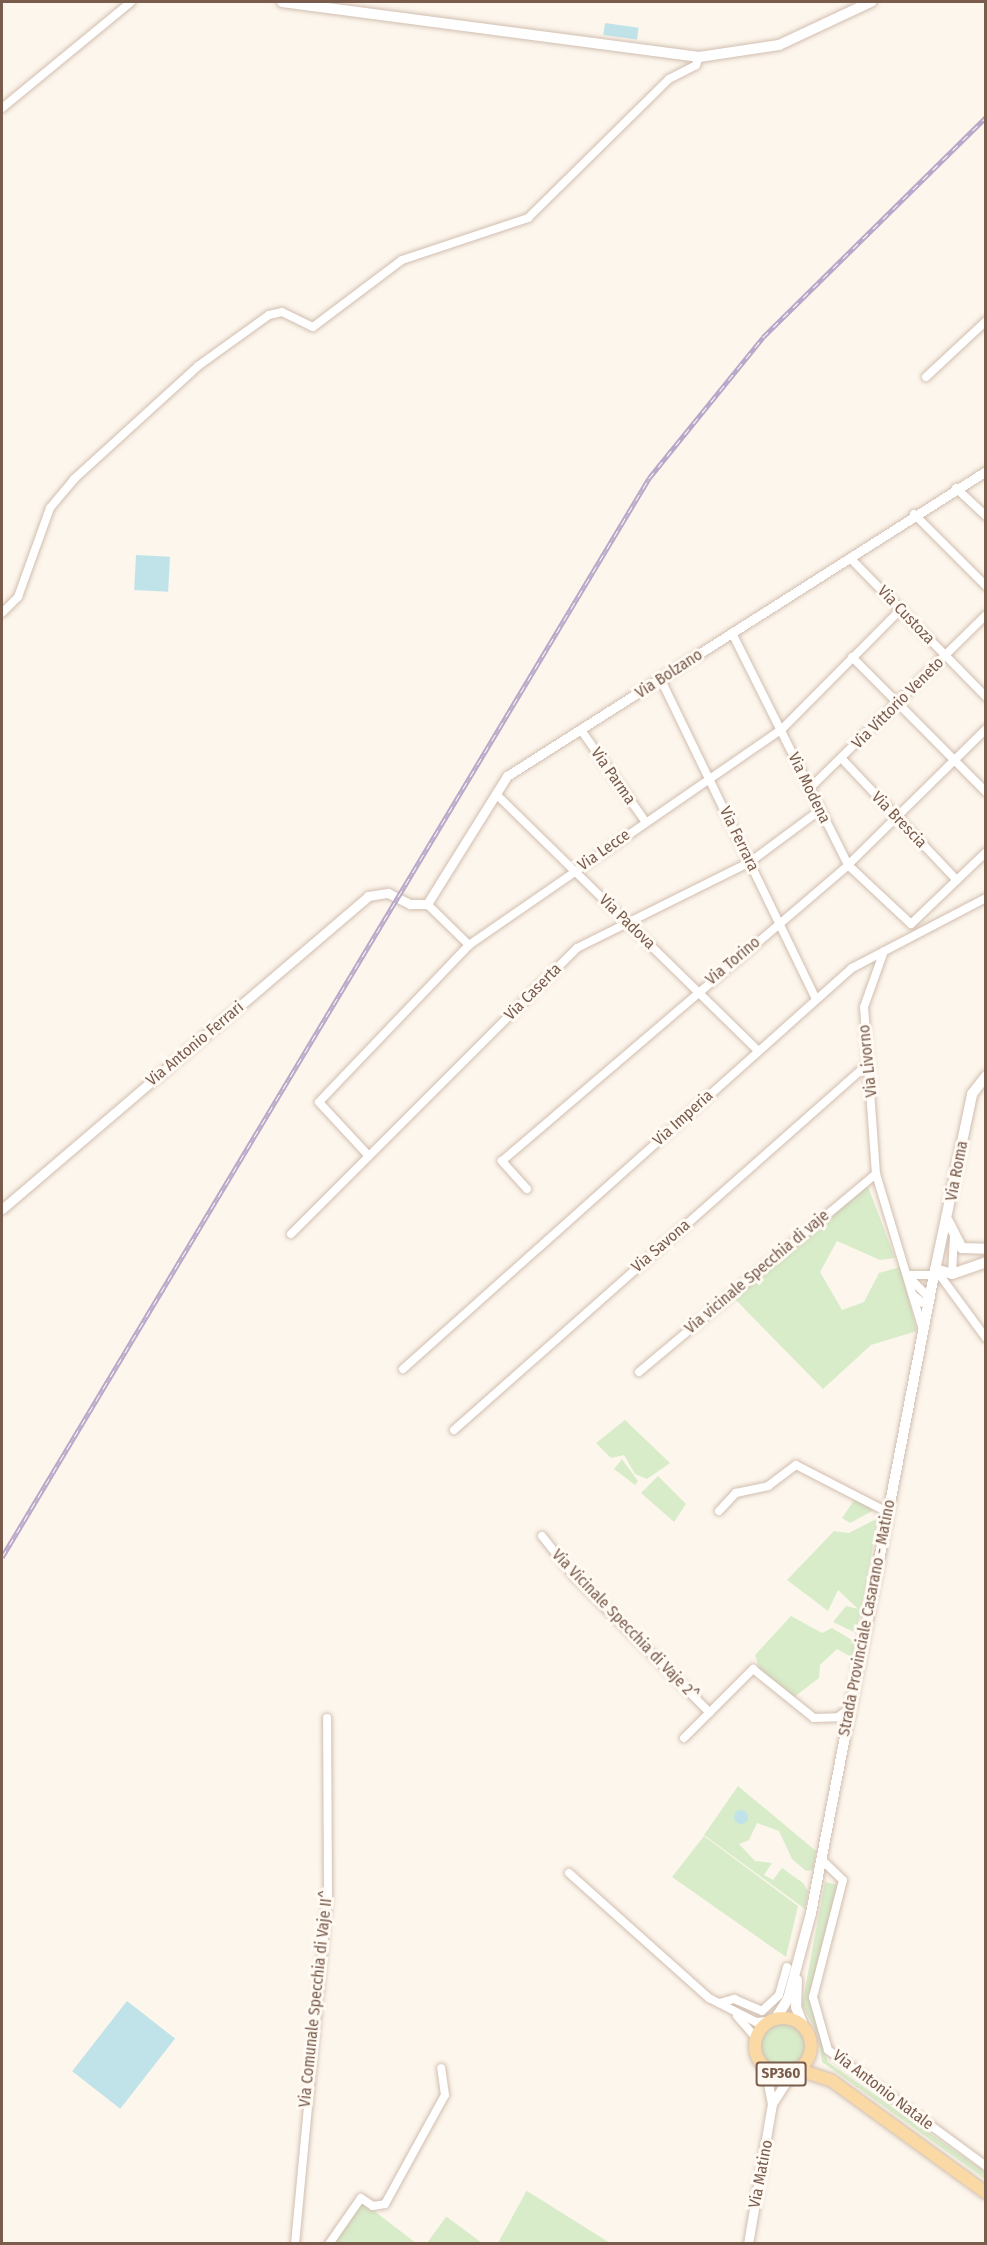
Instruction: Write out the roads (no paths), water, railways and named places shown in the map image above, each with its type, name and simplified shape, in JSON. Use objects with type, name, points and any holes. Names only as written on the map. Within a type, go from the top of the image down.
[{"type":"main road","points":[[282,2],[699,57],[778,45],[872,2]]},
{"type":"main road","name":"Via Roma","points":[[935,1272],[948,1221],[972,1094],[986,1076]]},
{"type":"main road","points":[[948,1221],[954,1237],[970,1251],[986,1249]]},
{"type":"main road","points":[[935,1272],[952,1274],[986,1262]]},
{"type":"main road","name":"Strada Provinciale Casarano - Matino","points":[[756,2038],[772,2020],[792,1967],[822,1860],[849,1709],[935,1272]]},
{"type":"main road","name":"Strada Provinciale Casarano - Matino","points":[[792,1967],[796,2007],[811,2050],[832,2081]]},
{"type":"main road","points":[[772,2020],[803,2025]]},
{"type":"main road","name":"SP360","points":[[756,2038],[756,2054],[765,2068],[795,2072],[811,2050]]},
{"type":"main road","points":[[795,2072],[832,2081],[986,2193]]},
{"type":"street","points":[[2,108],[131,2]]},
{"type":"street","points":[[2,613],[18,597],[51,508],[74,479],[198,366],[269,315],[282,312],[313,327],[402,260],[528,218],[669,79],[696,65],[699,57]]},
{"type":"street","points":[[926,377],[986,321]]},
{"type":"street","name":"Via Bolzano","points":[[427,904],[507,776],[851,559],[914,514],[986,471]]},
{"type":"street","points":[[956,488],[986,516]]},
{"type":"street","points":[[914,514],[986,586]]},
{"type":"street","name":"Via Custoza","points":[[851,559],[986,697]]},
{"type":"street","name":"Via Lecce","points":[[368,1155],[319,1102],[469,945],[645,821],[781,730],[900,610]]},
{"type":"street","name":"Via Vittorio Veneto","points":[[809,789],[986,615]]},
{"type":"street","name":"Via Modena","points":[[732,633],[848,865],[911,924],[957,880]]},
{"type":"street","points":[[852,657],[986,792]]},
{"type":"street","name":"Via Ferrara","points":[[661,680],[816,999]]},
{"type":"street","name":"Via Torino","points":[[527,1189],[502,1161],[696,990],[848,865],[986,729]]},
{"type":"street","name":"Via Parma","points":[[580,730],[645,821]]},
{"type":"street","name":"Via Brescia","points":[[842,759],[957,880]]},
{"type":"street","name":"Via Padova","points":[[496,794],[758,1051]]},
{"type":"street","name":"Via Caserta","points":[[291,1234],[577,948],[750,862],[820,810]]},
{"type":"street","points":[[957,880],[986,852]]},
{"type":"street","name":"Via Antonio Ferrari","points":[[2,1209],[368,896],[394,897],[427,904]]},
{"type":"street","name":"Via Imperia","points":[[403,1369],[852,968],[986,898]]},
{"type":"street","points":[[427,904],[469,945]]},
{"type":"street","name":"Via Livorno","points":[[884,951],[864,1007],[876,1174],[923,1330]]},
{"type":"street","name":"Via Savona","points":[[453,1430],[869,1063]]},
{"type":"street","name":"Via vicinale Specchia di vaje","points":[[639,1372],[876,1174]]},
{"type":"street","points":[[952,1274],[954,1237]]},
{"type":"street","points":[[906,1274],[935,1272],[986,1338]]},
{"type":"street","points":[[906,1274],[930,1299],[922,1303],[912,1293]]},
{"type":"street","points":[[719,1511],[736,1493],[768,1485],[796,1465],[887,1512]]},
{"type":"street","name":"Via Vicinale Specchia di Vaje 2^","points":[[542,1536],[573,1575],[710,1713]]},
{"type":"street","name":"Via Vicinale Specchia di Vaje 2^","points":[[684,1738],[753,1670],[807,1716],[838,1717],[849,1709]]},
{"type":"street","name":"Via Comunale Specchia di Vaje II^","points":[[295,2244],[328,1895],[327,1718]]},
{"type":"street","name":"Via Antonio Natale","points":[[822,1860],[843,1881],[813,1997],[828,2049],[986,2166]]},
{"type":"street","points":[[569,1873],[723,2005],[756,2038]]},
{"type":"street","points":[[723,2005],[734,1999],[762,2011],[779,1995],[792,1967]]},
{"type":"street","points":[[723,2005],[756,2022],[772,2020]]},
{"type":"street","points":[[329,2244],[361,2198],[373,2206],[385,2204],[445,2095],[441,2068]]},
{"type":"street","name":"Via Matino","points":[[748,2244],[772,2104],[765,2068]]},
{"type":"street","name":"Via Matino","points":[[772,2104],[795,2072]]},
{"type":"water","points":[[605,23],[639,28],[637,40],[603,35]]},
{"type":"water","points":[[136,555],[170,557],[168,592],[134,590]]},
{"type":"water","points":[[738,1810],[744,1810],[748,1817],[744,1824],[738,1824],[734,1820],[734,1814]]},
{"type":"water","points":[[127,2001],[175,2039],[120,2109],[72,2071]]},
{"type":"railway","points":[[2,1557],[649,478],[763,337],[986,117]]}]
